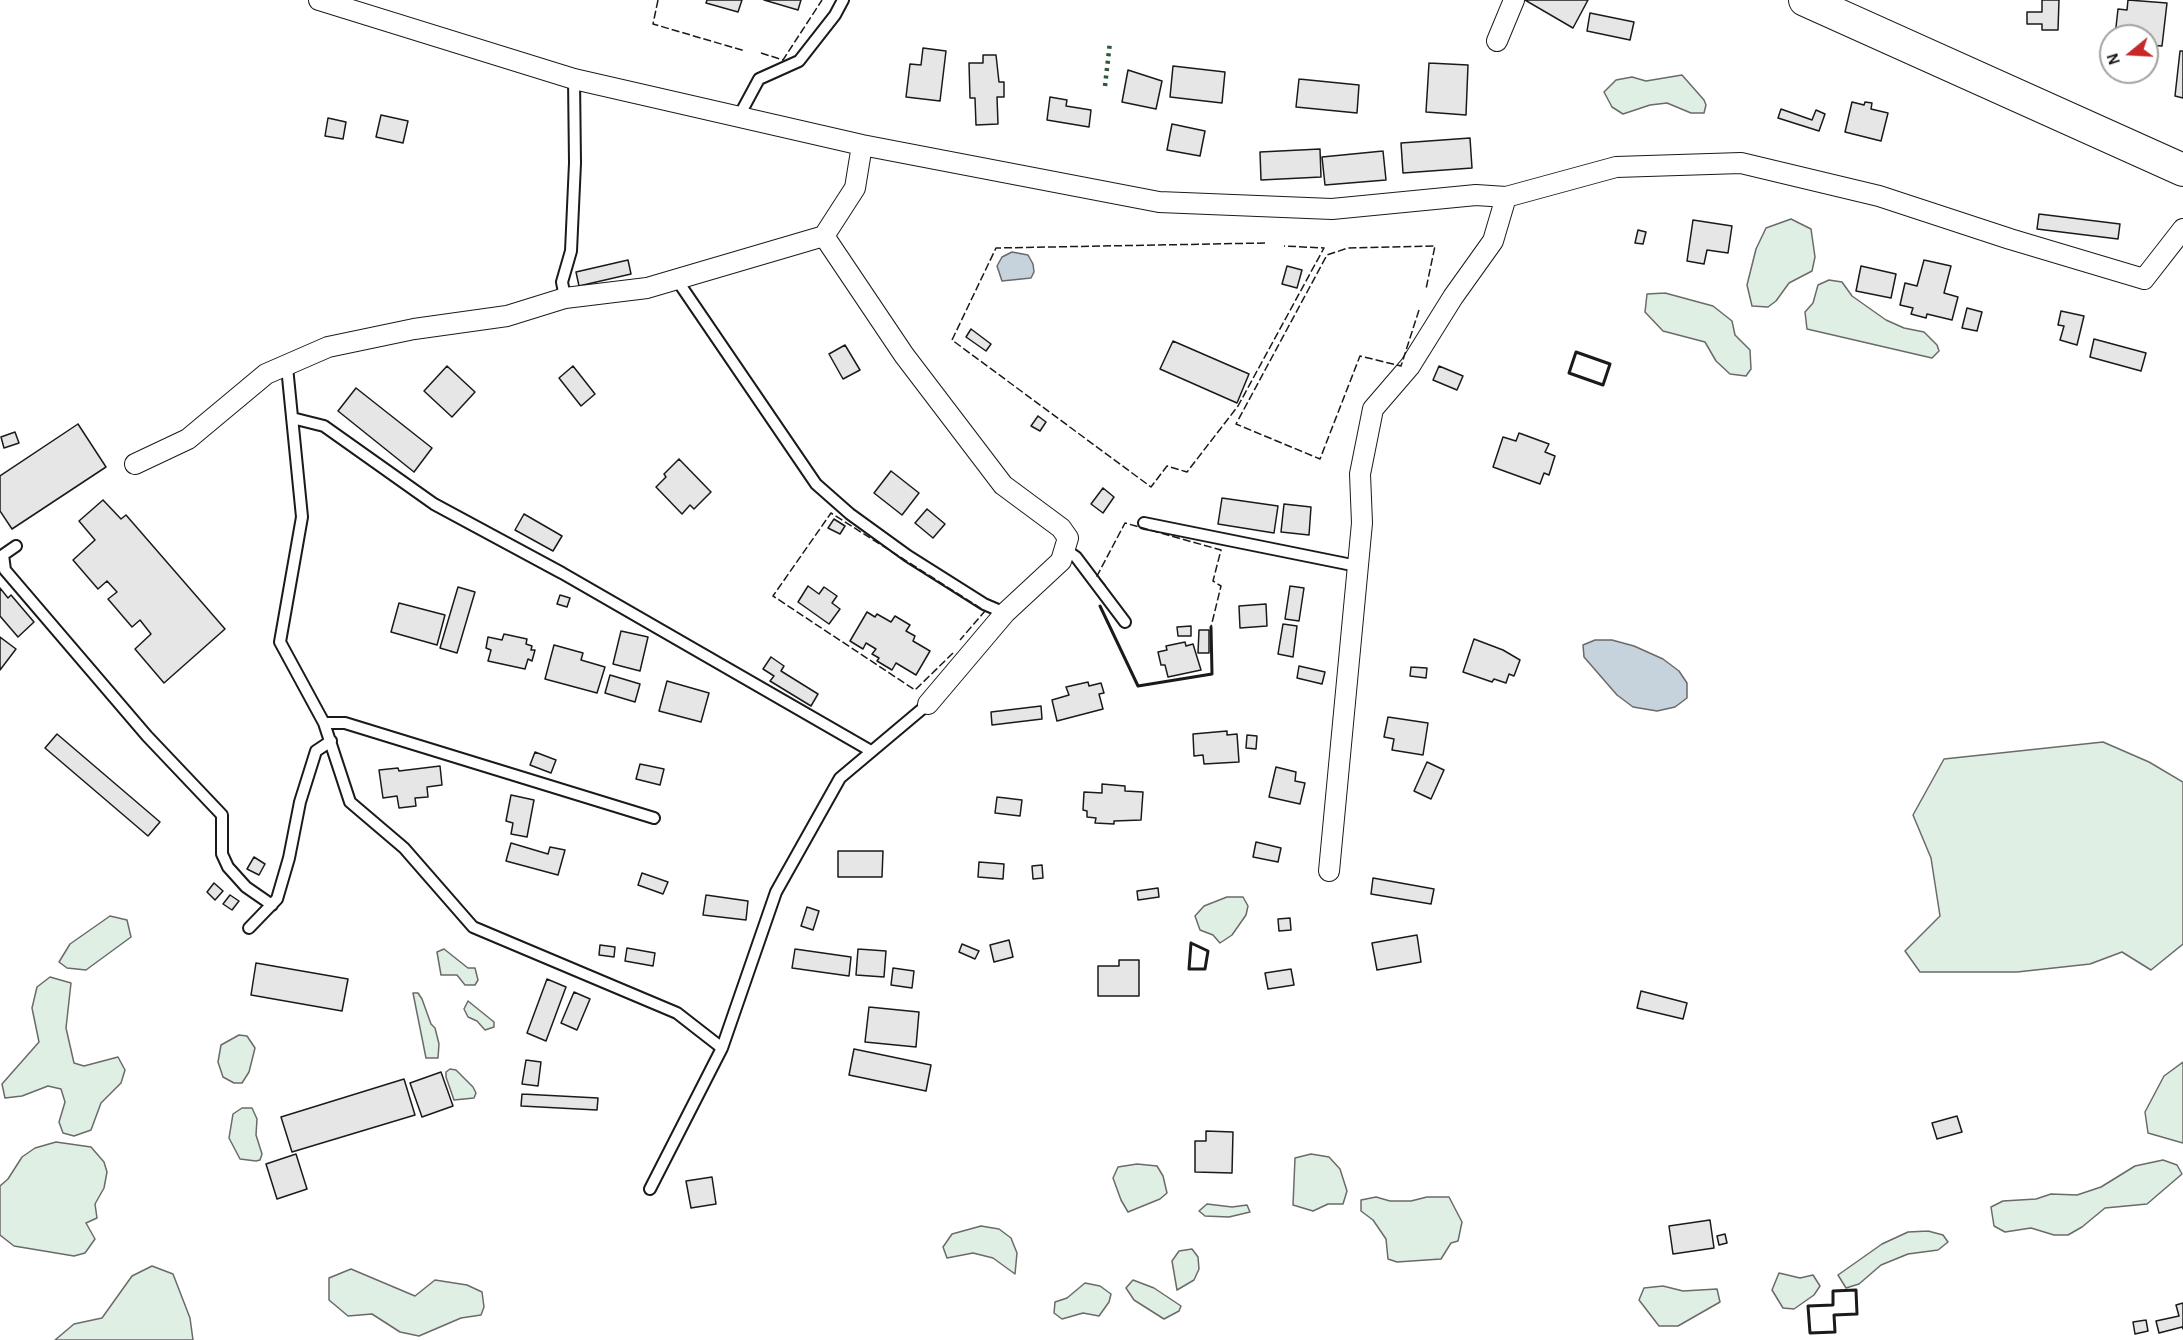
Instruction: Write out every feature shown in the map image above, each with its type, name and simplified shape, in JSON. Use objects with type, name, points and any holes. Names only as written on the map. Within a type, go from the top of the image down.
[{"type":"main road","points":[[1817,3],[2183,170]]},
{"type":"street","points":[[319,0],[574,80],[862,145],[1159,202],[1205,206],[1332,209],[1476,195],[1506,197],[1616,167],[1741,163],[1879,196],[2010,240],[2144,279],[2183,229]]},
{"type":"street","points":[[1497,41],[1514,0]]},
{"type":"street","points":[[135,464],[188,439],[257,381],[328,347],[414,329],[507,316],[565,298],[647,288],[824,236],[855,188],[862,145]]},
{"type":"street","points":[[1329,871],[1362,523],[1360,474],[1373,409],[1410,366],[1453,297],[1493,240],[1506,197]]},
{"type":"street","points":[[824,236],[904,355],[1003,485],[1061,528],[1068,538],[1061,561],[1005,613],[928,704]]},
{"type":"lane","points":[[738,118],[759,79],[799,61],[835,15],[843,0]]},
{"type":"lane","points":[[565,298],[562,282],[571,251],[575,163],[574,80]]},
{"type":"lane","points":[[676,280],[816,484],[850,514],[909,556],[984,604],[1005,613]]},
{"type":"lane","points":[[287,367],[302,517],[280,642],[324,723],[350,802],[404,848],[473,927],[677,1013],[722,1048]]},
{"type":"lane","points":[[292,418],[324,426],[434,504],[562,573],[871,751]]},
{"type":"lane","points":[[1144,523],[1357,566]]},
{"type":"lane","points":[[16,546],[3,555],[5,570],[147,736],[222,815],[222,854],[228,867],[246,887],[272,905]]},
{"type":"lane","points":[[1066,550],[1083,565],[1125,622]]},
{"type":"lane","points":[[650,1189],[722,1048],[776,892],[840,778],[928,704]]},
{"type":"lane","points":[[324,723],[345,723],[654,818]]},
{"type":"lane","points":[[249,928],[277,899],[289,858],[300,802],[315,751],[330,741]]},
{"type":"green space","points":[[1682,75],[1704,100],[1706,105],[1704,113],[1691,113],[1667,103],[1650,105],[1623,114],[1612,107],[1604,92],[1616,80],[1632,77],[1646,81]]},
{"type":"green space","points":[[1791,219],[1811,229],[1815,257],[1812,271],[1789,283],[1776,301],[1768,307],[1752,306],[1747,285],[1756,249],[1766,228]]},
{"type":"green space","points":[[1829,280],[1842,282],[1852,296],[1886,320],[1904,328],[1924,332],[1937,345],[1939,351],[1932,358],[1807,329],[1805,312],[1813,303],[1818,285]]},
{"type":"green space","points":[[1665,293],[1713,306],[1732,321],[1735,335],[1750,350],[1751,369],[1746,376],[1730,374],[1716,361],[1705,342],[1663,331],[1645,312],[1647,294]]},
{"type":"green space","points":[[2103,742],[2149,762],[2183,782],[2183,944],[2151,970],[2122,952],[2090,964],[2017,972],[1920,972],[1905,951],[1940,916],[1931,858],[1913,815],[1944,759]]},
{"type":"green space","points":[[1227,897],[1243,897],[1248,906],[1246,915],[1232,935],[1220,943],[1213,935],[1200,930],[1195,916],[1204,906]]},
{"type":"green space","points":[[110,916],[127,920],[131,937],[86,970],[67,968],[59,962],[70,944]]},
{"type":"green space","points":[[444,949],[468,968],[475,968],[478,980],[475,985],[465,985],[457,975],[441,975],[437,952]]},
{"type":"green space","points":[[50,977],[71,983],[66,1028],[74,1063],[84,1066],[118,1057],[125,1070],[121,1083],[101,1103],[91,1130],[74,1136],[63,1133],[59,1122],[65,1102],[61,1089],[48,1086],[22,1096],[5,1098],[2,1084],[39,1042],[32,1008],[37,987]]},
{"type":"green space","points":[[413,993],[418,993],[422,999],[431,1024],[435,1028],[439,1044],[438,1058],[426,1058]]},
{"type":"green space","points":[[468,1001],[494,1022],[494,1027],[485,1030],[477,1021],[468,1017],[464,1009]]},
{"type":"green space","points":[[239,1035],[247,1036],[255,1048],[249,1072],[242,1083],[234,1083],[223,1077],[218,1062],[221,1045]]},
{"type":"green space","points":[[2183,1062],[2183,1143],[2148,1133],[2145,1112],[2164,1076]]},
{"type":"green space","points":[[450,1069],[456,1070],[473,1087],[476,1093],[474,1098],[454,1100],[446,1077],[446,1072]]},
{"type":"green space","points":[[242,1108],[252,1108],[257,1119],[256,1135],[262,1154],[260,1160],[240,1159],[229,1138],[233,1114]]},
{"type":"green space","points":[[56,1142],[91,1147],[104,1162],[107,1172],[104,1188],[95,1204],[97,1218],[86,1223],[95,1239],[85,1253],[74,1256],[14,1246],[0,1235],[0,1186],[8,1179],[22,1157],[35,1148]]},
{"type":"green space","points":[[1311,1154],[1329,1157],[1340,1169],[1347,1191],[1343,1204],[1328,1204],[1313,1211],[1293,1205],[1295,1158]]},
{"type":"green space","points":[[2163,1160],[2177,1165],[2182,1174],[2147,1204],[2105,1208],[2068,1235],[2054,1235],[2031,1228],[2005,1232],[1994,1226],[1991,1207],[2003,1201],[2036,1199],[2051,1194],[2077,1195],[2101,1187],[2135,1166]]},
{"type":"green space","points":[[1137,1164],[1157,1166],[1163,1176],[1167,1193],[1160,1199],[1128,1212],[1113,1178],[1118,1167]]},
{"type":"green space","points":[[1376,1197],[1390,1201],[1411,1201],[1427,1197],[1449,1197],[1462,1222],[1458,1241],[1451,1243],[1441,1259],[1397,1262],[1388,1259],[1386,1239],[1373,1220],[1361,1211],[1361,1200]]},
{"type":"green space","points":[[1207,1204],[1232,1207],[1247,1205],[1250,1212],[1229,1217],[1205,1216],[1199,1211]]},
{"type":"green space","points":[[981,1226],[999,1229],[1011,1238],[1017,1253],[1015,1274],[993,1258],[973,1253],[947,1258],[943,1247],[952,1234]]},
{"type":"green space","points":[[1928,1231],[1943,1235],[1948,1242],[1938,1250],[1908,1254],[1881,1265],[1859,1284],[1846,1288],[1838,1275],[1882,1244],[1908,1232]]},
{"type":"green space","points":[[1192,1249],[1198,1257],[1199,1269],[1194,1280],[1177,1290],[1172,1261],[1179,1251]]},
{"type":"green space","points":[[152,1266],[173,1274],[190,1318],[193,1340],[55,1340],[74,1324],[102,1318],[132,1276]]},
{"type":"green space","points":[[351,1269],[415,1296],[435,1280],[467,1285],[482,1292],[484,1307],[481,1315],[461,1318],[419,1336],[400,1332],[372,1314],[348,1316],[329,1300],[329,1278]]},
{"type":"green space","points":[[1779,1273],[1800,1278],[1813,1275],[1820,1286],[1814,1295],[1794,1309],[1783,1308],[1772,1290]]},
{"type":"green space","points":[[1133,1280],[1154,1288],[1181,1306],[1179,1311],[1164,1319],[1134,1300],[1126,1288]]},
{"type":"green space","points":[[1085,1283],[1100,1286],[1111,1294],[1109,1302],[1099,1316],[1083,1313],[1062,1319],[1054,1313],[1055,1302],[1067,1298]]},
{"type":"green space","points":[[1663,1286],[1683,1291],[1717,1289],[1720,1302],[1678,1326],[1659,1326],[1639,1300],[1644,1288]]},
{"type":"shaded area","points":[[1012,252],[1028,255],[1033,264],[1034,272],[1031,278],[1002,281],[997,266],[1002,257]]},
{"type":"shaded area","points":[[1595,640],[1612,640],[1634,646],[1663,659],[1679,671],[1687,683],[1687,698],[1675,707],[1657,711],[1633,707],[1617,695],[1584,657],[1583,645]]},
{"type":"building","points":[[707,0],[742,0],[738,12],[706,3]]},
{"type":"building","points":[[764,0],[801,0],[798,10]]},
{"type":"building","points":[[1525,0],[1588,0],[1573,28]]},
{"type":"building","points":[[2042,0],[2059,0],[2058,30],[2042,30],[2042,24],[2027,24],[2027,12],[2042,12]]},
{"type":"building","points":[[2128,0],[2167,3],[2162,46],[2159,46],[2159,24],[2116,24],[2118,9],[2127,10]]},
{"type":"building","points":[[1590,13],[1634,22],[1630,40],[1587,31]]},
{"type":"building","points":[[923,48],[946,51],[940,101],[906,97],[910,64],[921,65]]},
{"type":"building","points":[[2180,51],[2183,51],[2183,98],[2175,96]]},
{"type":"building","points":[[983,55],[996,55],[999,82],[1004,82],[1004,97],[997,97],[998,124],[976,125],[975,98],[970,98],[969,63],[983,63]]},
{"type":"building","points":[[1429,63],[1468,65],[1466,115],[1426,112]]},
{"type":"building","points":[[1173,66],[1225,72],[1222,103],[1170,97]]},
{"type":"building","points":[[1128,70],[1162,81],[1156,109],[1122,102]]},
{"type":"building","points":[[1299,79],[1359,85],[1357,113],[1296,107]]},
{"type":"building","points":[[1050,97],[1067,100],[1066,106],[1091,110],[1089,127],[1047,120]]},
{"type":"building","points":[[1852,102],[1864,105],[1865,102],[1872,103],[1871,109],[1888,113],[1881,141],[1845,132]]},
{"type":"building","points":[[1781,109],[1812,120],[1816,110],[1825,114],[1819,131],[1778,118]]},
{"type":"building","points":[[381,115],[408,121],[403,143],[376,137]]},
{"type":"building","points":[[328,118],[346,122],[343,139],[325,136]]},
{"type":"building","points":[[1172,124],[1205,131],[1200,156],[1167,150]]},
{"type":"building","points":[[1470,138],[1472,168],[1403,173],[1401,143]]},
{"type":"building","points":[[1320,149],[1321,177],[1261,180],[1260,152]]},
{"type":"building","points":[[1383,151],[1386,180],[1325,185],[1322,157]]},
{"type":"building","points":[[2039,214],[2120,224],[2118,239],[2037,229]]},
{"type":"building","points":[[1693,220],[1732,226],[1728,253],[1707,250],[1704,264],[1687,261]]},
{"type":"building","points":[[1638,230],[1646,232],[1643,244],[1635,243]]},
{"type":"building","points":[[628,260],[631,274],[579,286],[576,272]]},
{"type":"building","points":[[1924,260],[1951,266],[1944,293],[1958,297],[1952,320],[1927,314],[1926,318],[1911,314],[1913,308],[1900,305],[1905,283],[1917,286]]},
{"type":"building","points":[[1287,266],[1302,270],[1297,288],[1282,284]]},
{"type":"building","points":[[1861,266],[1896,274],[1891,298],[1856,291]]},
{"type":"building","points":[[1967,308],[1982,312],[1977,331],[1962,328]]},
{"type":"building","points":[[2061,311],[2084,316],[2077,345],[2060,340],[2064,326],[2058,325]]},
{"type":"building","points":[[971,329],[991,344],[986,351],[966,337]]},
{"type":"building","points":[[2094,339],[2146,353],[2141,371],[2090,357]]},
{"type":"building","points":[[1173,341],[1249,374],[1237,403],[1160,369]]},
{"type":"building","points":[[845,345],[860,370],[843,379],[829,354]]},
{"type":"building","points":[[447,366],[475,392],[452,417],[424,391]]},
{"type":"building","points":[[573,366],[595,394],[581,406],[559,378]]},
{"type":"building","points":[[1439,366],[1463,376],[1457,390],[1433,380]]},
{"type":"building","points":[[356,388],[432,448],[414,472],[338,411]]},
{"type":"building","points":[[1038,416],[1046,422],[1040,431],[1031,426]]},
{"type":"building","points":[[78,424],[106,467],[12,529],[0,511],[0,476]]},
{"type":"building","points":[[15,432],[19,443],[4,448],[1,437]]},
{"type":"building","points":[[1519,433],[1549,444],[1545,452],[1555,456],[1549,475],[1544,473],[1540,484],[1493,467],[1503,437],[1516,441]]},
{"type":"building","points":[[679,459],[711,492],[694,509],[690,505],[682,514],[656,487],[666,477],[664,474]]},
{"type":"building","points":[[891,471],[919,493],[902,515],[874,493]]},
{"type":"building","points":[[1103,488],[1114,497],[1103,513],[1091,504]]},
{"type":"building","points":[[1222,498],[1278,506],[1274,533],[1218,524]]},
{"type":"building","points":[[103,500],[121,519],[126,515],[225,629],[164,683],[135,649],[151,634],[140,620],[132,627],[108,599],[117,592],[107,581],[98,589],[73,560],[95,540],[79,521]]},
{"type":"building","points":[[1284,504],[1311,507],[1309,535],[1281,532]]},
{"type":"building","points":[[927,509],[945,524],[933,538],[915,523]]},
{"type":"building","points":[[524,514],[562,536],[553,551],[515,530]]},
{"type":"building","points":[[834,519],[845,526],[840,534],[828,528]]},
{"type":"building","points":[[808,586],[819,594],[824,587],[837,596],[832,603],[840,609],[829,624],[798,602]]},
{"type":"building","points":[[1290,586],[1304,588],[1299,621],[1285,619]]},
{"type":"building","points":[[458,587],[475,592],[457,653],[440,648]]},
{"type":"building","points":[[0,588],[8,598],[11,595],[34,622],[18,637],[0,616]]},
{"type":"building","points":[[560,595],[570,598],[567,607],[557,604]]},
{"type":"building","points":[[399,603],[445,615],[437,645],[391,632]]},
{"type":"building","points":[[1266,604],[1267,626],[1240,628],[1239,606]]},
{"type":"building","points":[[867,612],[875,617],[877,614],[891,622],[895,616],[910,625],[906,631],[915,636],[913,641],[930,651],[916,675],[896,663],[892,670],[877,661],[879,658],[872,654],[876,649],[866,643],[863,649],[850,641]]},
{"type":"building","points":[[1283,624],[1297,626],[1293,657],[1278,654]]},
{"type":"building","points":[[1191,626],[1191,636],[1178,636],[1177,627]]},
{"type":"building","points":[[1199,630],[1209,630],[1209,653],[1198,653]]},
{"type":"building","points":[[621,631],[648,637],[640,671],[613,664]]},
{"type":"building","points":[[504,634],[527,639],[526,644],[532,646],[531,650],[535,650],[532,661],[528,659],[525,669],[488,661],[491,650],[486,648],[488,637],[502,640]]},
{"type":"building","points":[[0,637],[16,649],[0,670]]},
{"type":"building","points":[[1474,639],[1503,650],[1520,660],[1514,676],[1509,674],[1506,683],[1494,679],[1492,682],[1463,672]]},
{"type":"building","points":[[1185,642],[1186,646],[1193,644],[1201,670],[1168,677],[1165,665],[1161,665],[1158,652],[1167,650],[1166,646]]},
{"type":"building","points":[[554,645],[583,653],[581,660],[605,667],[597,693],[545,679]]},
{"type":"building","points":[[771,657],[784,666],[781,671],[818,694],[811,706],[770,681],[774,676],[763,669]]},
{"type":"building","points":[[1299,666],[1325,672],[1322,684],[1297,678]]},
{"type":"building","points":[[1411,667],[1427,668],[1426,678],[1410,676]]},
{"type":"building","points":[[610,675],[640,684],[635,702],[605,693]]},
{"type":"building","points":[[667,681],[709,693],[701,722],[659,711]]},
{"type":"building","points":[[1088,682],[1089,686],[1101,683],[1104,693],[1099,694],[1103,709],[1057,721],[1052,700],[1069,695],[1066,687]]},
{"type":"building","points":[[1041,706],[1042,719],[992,725],[991,712]]},
{"type":"building","points":[[1388,717],[1428,723],[1423,755],[1392,750],[1394,739],[1384,737]]},
{"type":"building","points":[[1227,731],[1227,735],[1237,734],[1239,762],[1204,764],[1203,755],[1194,756],[1193,734]]},
{"type":"building","points":[[57,734],[160,822],[148,836],[45,748]]},
{"type":"building","points":[[1247,735],[1257,736],[1256,749],[1246,748]]},
{"type":"building","points":[[535,752],[556,760],[551,773],[530,765]]},
{"type":"building","points":[[1427,762],[1444,770],[1431,799],[1414,791]]},
{"type":"building","points":[[640,764],[664,769],[660,785],[636,779]]},
{"type":"building","points":[[440,766],[442,785],[427,787],[428,797],[415,798],[416,806],[399,808],[397,796],[383,798],[379,770],[398,768],[399,771]]},
{"type":"building","points":[[1276,767],[1296,772],[1295,781],[1305,783],[1300,804],[1269,797]]},
{"type":"building","points":[[1102,784],[1125,786],[1125,791],[1143,792],[1141,820],[1114,821],[1114,824],[1095,823],[1096,818],[1087,817],[1087,811],[1083,810],[1084,792],[1102,793]]},
{"type":"building","points":[[511,795],[534,800],[527,837],[511,834],[513,823],[506,821]]},
{"type":"building","points":[[997,797],[1022,800],[1020,816],[995,813]]},
{"type":"building","points":[[1256,842],[1281,848],[1278,862],[1253,857]]},
{"type":"building","points":[[511,843],[548,854],[550,847],[565,850],[558,875],[506,861]]},
{"type":"building","points":[[838,851],[883,851],[882,877],[838,877]]},
{"type":"building","points":[[254,857],[265,864],[259,875],[247,869]]},
{"type":"building","points":[[979,862],[1004,864],[1003,879],[978,877]]},
{"type":"building","points":[[1042,865],[1043,878],[1033,879],[1032,866]]},
{"type":"building","points":[[642,873],[668,882],[663,894],[638,885]]},
{"type":"building","points":[[1373,878],[1434,889],[1431,904],[1371,894]]},
{"type":"building","points":[[214,883],[223,891],[215,900],[207,892]]},
{"type":"building","points":[[1158,888],[1159,897],[1138,900],[1137,891]]},
{"type":"building","points":[[230,895],[239,901],[232,910],[223,904]]},
{"type":"building","points":[[706,895],[748,901],[746,920],[703,915]]},
{"type":"building","points":[[807,907],[819,911],[813,930],[801,926]]},
{"type":"building","points":[[1290,918],[1291,930],[1279,931],[1278,919]]},
{"type":"building","points":[[1417,935],[1421,962],[1377,970],[1372,943]]},
{"type":"building","points":[[1009,940],[1013,957],[994,962],[990,945]]},
{"type":"building","points":[[962,944],[979,951],[975,959],[959,952]]},
{"type":"building","points":[[600,945],[615,947],[614,957],[599,955]]},
{"type":"building","points":[[627,948],[655,953],[653,966],[625,961]]},
{"type":"building","points":[[795,949],[851,957],[849,976],[792,968]]},
{"type":"building","points":[[858,949],[886,951],[884,977],[856,975]]},
{"type":"building","points":[[1119,960],[1139,960],[1139,996],[1098,996],[1098,966],[1119,966]]},
{"type":"building","points":[[256,963],[348,979],[342,1011],[251,995]]},
{"type":"building","points":[[893,968],[914,971],[912,988],[891,985]]},
{"type":"building","points":[[1291,969],[1294,985],[1268,989],[1265,973]]},
{"type":"building","points":[[547,979],[566,987],[546,1041],[527,1033]]},
{"type":"building","points":[[1641,991],[1687,1003],[1683,1019],[1637,1008]]},
{"type":"building","points":[[574,992],[590,999],[577,1030],[561,1023]]},
{"type":"building","points":[[869,1007],[919,1012],[916,1047],[865,1042]]},
{"type":"building","points":[[854,1049],[931,1065],[926,1091],[849,1075]]},
{"type":"building","points":[[526,1060],[541,1062],[538,1086],[522,1084]]},
{"type":"building","points":[[441,1072],[453,1106],[422,1117],[410,1083]]},
{"type":"building","points":[[404,1079],[415,1115],[292,1152],[281,1117]]},
{"type":"building","points":[[522,1094],[598,1098],[597,1110],[521,1106]]},
{"type":"building","points":[[1957,1116],[1962,1132],[1937,1139],[1932,1123]]},
{"type":"building","points":[[1206,1131],[1233,1132],[1232,1173],[1195,1172],[1195,1141],[1206,1141]]},
{"type":"building","points":[[296,1154],[307,1189],[277,1199],[266,1164]]},
{"type":"building","points":[[712,1177],[716,1204],[691,1208],[686,1181]]},
{"type":"building","points":[[1710,1220],[1714,1248],[1673,1254],[1669,1226]]},
{"type":"building","points":[[1725,1234],[1727,1243],[1719,1245],[1717,1236]]},
{"type":"building","points":[[2183,1303],[2183,1329],[2182,1327],[2159,1333],[2156,1321],[2179,1316],[2176,1305]]},
{"type":"building","points":[[2146,1320],[2148,1331],[2135,1334],[2133,1322]]},
{"type":"hedge","points":[[1105,86],[1110,42]]},
{"type":"fence","points":[[658,0],[653,24],[745,51]]},
{"type":"fence","points":[[761,53],[783,60],[822,0]]},
{"type":"fence","points":[[1265,243],[996,248],[952,340],[1151,487],[1167,466],[1187,472],[1238,406],[1324,248],[1284,246]]},
{"type":"fence","points":[[1419,310],[1401,366],[1360,356],[1320,459],[1236,424],[1327,255],[1348,248],[1435,246],[1426,289]]},
{"type":"fence","points":[[953,653],[915,690],[773,596],[831,513],[985,611],[960,640]]},
{"type":"fence","points":[[1105,585],[1097,576],[1125,523],[1221,550],[1213,581],[1221,586],[1211,627]]},
{"type":"wall","points":[[1576,352],[1610,364],[1603,385],[1569,373],[1576,352]]},
{"type":"wall","points":[[1100,606],[1138,686],[1212,674],[1211,627]]},
{"type":"wall","points":[[1191,943],[1208,951],[1205,969],[1189,969],[1191,943]]},
{"type":"wall","points":[[1856,1290],[1857,1314],[1834,1315],[1835,1332],[1810,1333],[1808,1306],[1833,1305],[1833,1291],[1856,1290]]}]
